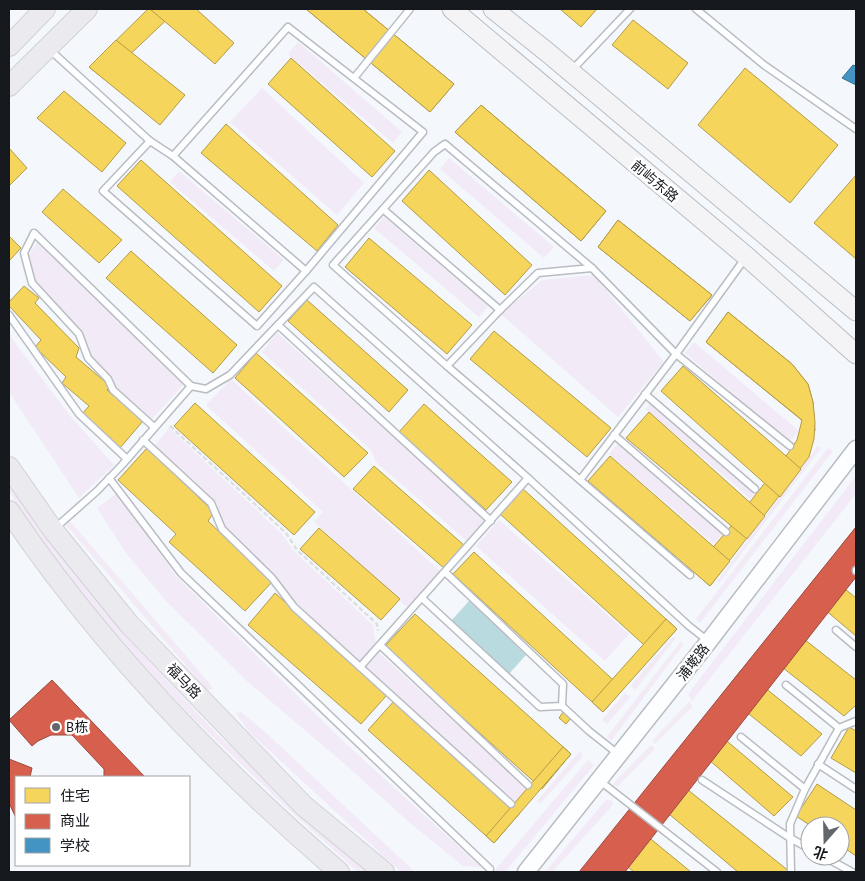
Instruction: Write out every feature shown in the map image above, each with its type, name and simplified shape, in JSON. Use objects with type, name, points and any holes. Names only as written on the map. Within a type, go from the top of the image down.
[{"type":"main road","points":[[9,86],[87,9]]},
{"type":"main road","name":"前屿东路","points":[[452,9],[746,256],[856,354]]},
{"type":"main road","points":[[493,9],[856,311]]},
{"type":"main road","points":[[9,46],[38,13]]},
{"type":"main road","name":"福马路","points":[[9,467],[54,530],[128,624],[304,806],[384,872]]},
{"type":"main road","points":[[9,511],[38,554],[72,597],[161,700],[204,746],[290,829],[339,872]]},
{"type":"street","name":"浦墘路","points":[[526,872],[600,781],[856,449]]},
{"type":"lane","points":[[354,78],[410,9]]},
{"type":"lane","points":[[570,72],[630,9]]},
{"type":"lane","points":[[696,9],[764,65],[856,129]]},
{"type":"lane","points":[[150,141],[103,191],[257,326],[423,132],[288,27],[173,156]]},
{"type":"lane","points":[[47,48],[150,141],[173,156],[306,271]]},
{"type":"lane","points":[[690,574],[447,366],[333,265],[434,152],[445,144],[592,268],[676,354],[790,446]]},
{"type":"lane","points":[[384,210],[500,310]]},
{"type":"lane","points":[[154,427],[113,390],[108,379],[88,358],[79,334],[32,283],[24,253],[34,233],[191,386],[206,388],[230,375],[314,287],[528,478],[689,626],[709,641]]},
{"type":"lane","points":[[580,480],[676,354],[746,256]]},
{"type":"lane","points":[[447,366],[538,273],[592,268]]},
{"type":"lane","points":[[9,315],[78,414],[127,459]]},
{"type":"lane","points":[[278,325],[491,521]]},
{"type":"lane","points":[[54,530],[110,478],[191,386]]},
{"type":"lane","points":[[645,394],[755,489]]},
{"type":"lane","points":[[614,435],[726,532]]},
{"type":"lane","points":[[143,440],[211,503],[222,529],[272,578],[294,607],[511,804]]},
{"type":"lane","points":[[110,478],[181,574],[490,869]]},
{"type":"lane","points":[[360,668],[528,478]]},
{"type":"lane","points":[[445,572],[563,684],[562,706]]},
{"type":"lane","points":[[423,599],[540,707],[562,706],[589,731],[620,755]]},
{"type":"lane","points":[[836,630],[856,647]]},
{"type":"lane","points":[[380,645],[528,785]]},
{"type":"lane","points":[[786,685],[839,728]]},
{"type":"lane","points":[[792,872],[790,824],[805,789],[839,728],[856,721]]},
{"type":"lane","points":[[741,737],[805,789]]},
{"type":"lane","points":[[818,764],[856,789]]},
{"type":"lane","points":[[702,780],[800,844]]},
{"type":"lane","points":[[600,781],[717,872]]},
{"type":"path","points":[[163,419],[286,533],[297,550],[377,624],[380,645]]},
{"type":"shaded area","points":[[298,42],[402,132],[393,143],[288,54]]},
{"type":"shaded area","points":[[262,88],[364,183],[337,215],[230,122]]},
{"type":"shaded area","points":[[449,158],[554,247],[544,258],[440,169]]},
{"type":"shaded area","points":[[179,171],[284,260],[274,271],[170,182]]},
{"type":"shaded area","points":[[384,217],[488,306],[479,317],[374,228]]},
{"type":"shaded area","points":[[37,243],[184,384],[152,419],[116,388],[113,378],[90,355],[82,331],[35,283],[28,256]]},
{"type":"shaded area","points":[[594,275],[664,362],[618,417],[501,314],[542,280]]},
{"type":"shaded area","points":[[9,331],[13,340],[71,417],[114,465],[79,498],[9,392]]},
{"type":"shaded area","points":[[277,333],[486,520],[467,541],[376,462],[371,450],[262,352]]},
{"type":"shaded area","points":[[694,342],[799,431],[789,442],[685,353]]},
{"type":"shaded area","points":[[231,379],[442,573],[409,609],[314,522],[323,512],[206,405]]},
{"type":"shaded area","points":[[650,404],[756,495],[750,498],[645,409]]},
{"type":"shaded area","points":[[169,428],[282,534],[293,550],[373,625],[376,644],[360,664],[224,528],[216,502],[154,447]]},
{"type":"shaded area","points":[[619,443],[724,532],[714,544],[609,454]]},
{"type":"shaded area","points":[[818,446],[821,448],[719,583],[717,581]]},
{"type":"shaded area","points":[[828,448],[833,451],[700,623],[696,619]]},
{"type":"shaded area","points":[[856,476],[856,494],[692,701],[688,694]]},
{"type":"shaded area","points":[[9,481],[33,516],[123,633],[218,735],[371,872],[358,872],[284,805],[196,721],[126,648],[81,594],[27,520],[9,491]]},
{"type":"shaded area","points":[[117,493],[176,576],[342,740],[481,867],[463,866],[409,822],[346,765],[248,682],[165,600],[126,553],[97,508]]},
{"type":"shaded area","points":[[499,520],[629,634],[605,661],[476,546]]},
{"type":"shaded area","points":[[66,521],[70,521],[210,684],[212,689],[207,690],[67,526]]},
{"type":"shaded area","points":[[673,637],[676,638],[635,690],[631,685]]},
{"type":"shaded area","points":[[681,641],[683,645],[611,741],[607,737]]},
{"type":"shaded area","points":[[379,653],[528,788],[516,802],[366,667]]},
{"type":"shaded area","points":[[625,693],[630,697],[607,724],[602,720]]},
{"type":"shaded area","points":[[689,702],[693,706],[655,744],[652,741]]},
{"type":"shaded area","points":[[241,712],[264,731],[415,872],[401,872],[249,732],[236,713]]},
{"type":"shaded area","points":[[651,745],[655,749],[617,787],[613,784]]},
{"type":"shaded area","points":[[580,751],[583,756],[540,804],[537,801]]},
{"type":"shaded area","points":[[588,760],[594,765],[505,872],[495,870]]},
{"type":"shaded area","points":[[606,800],[613,801],[612,806],[552,872],[545,872]]},
{"type":"water","points":[[469,601],[526,655],[508,675],[451,621]]},
{"type":"building: 住宅","points":[[148,9],[178,9],[104,79],[89,67]]},
{"type":"building: 住宅","points":[[150,9],[196,9],[234,43],[215,64]]},
{"type":"building: 住宅","points":[[306,9],[363,9],[454,84],[430,112]]},
{"type":"building: 住宅","points":[[306,9],[363,9],[454,84],[430,112]]},
{"type":"building: 住宅","points":[[560,9],[597,9],[581,27]]},
{"type":"building: 住宅","points":[[633,20],[688,63],[668,89],[612,45]]},
{"type":"building: 住宅","points":[[116,40],[185,95],[160,125],[89,67]]},
{"type":"building: 住宅","points":[[291,58],[395,151],[372,177],[268,84]]},
{"type":"building: 住宅","points":[[745,68],[838,145],[790,203],[698,125]]},
{"type":"building: 住宅","points":[[64,91],[126,143],[102,172],[37,118]]},
{"type":"building: 住宅","points":[[481,105],[606,211],[581,241],[455,132]]},
{"type":"building: 住宅","points":[[481,105],[606,211],[581,241],[455,132]]},
{"type":"building: 住宅","points":[[226,124],[338,225],[317,251],[201,153]]},
{"type":"building: 住宅","points":[[9,148],[27,168],[9,186]]},
{"type":"building: 住宅","points":[[141,160],[282,286],[259,312],[117,186]]},
{"type":"building: 住宅","points":[[429,170],[532,265],[505,295],[402,201]]},
{"type":"building: 住宅","points":[[856,175],[856,259],[814,223]]},
{"type":"building: 住宅","points":[[63,189],[122,240],[99,263],[42,212]]},
{"type":"building: 住宅","points":[[618,220],[712,295],[690,321],[598,247]]},
{"type":"building: 住宅","points":[[618,220],[712,295],[690,321],[598,247]]},
{"type":"building: 住宅","points":[[9,236],[21,248],[9,261]]},
{"type":"building: 住宅","points":[[369,238],[472,325],[447,354],[345,267]]},
{"type":"building: 住宅","points":[[131,251],[237,345],[213,373],[106,278]]},
{"type":"building: 住宅","points":[[24,286],[39,298],[35,303],[79,348],[76,357],[110,386],[107,390],[143,421],[120,448],[81,415],[89,406],[62,383],[66,377],[35,347],[41,340],[9,306],[9,302]]},
{"type":"building: 住宅","points":[[307,300],[408,390],[389,412],[288,321]]},
{"type":"building: 住宅","points":[[728,312],[792,364],[808,384],[813,402],[815,431],[706,342]]},
{"type":"building: 住宅","points":[[728,312],[792,364],[808,384],[813,402],[814,439],[809,457],[710,586],[693,571],[786,456],[797,440],[802,420],[706,342]]},
{"type":"building: 住宅","points":[[494,331],[611,428],[587,457],[470,359]]},
{"type":"building: 住宅","points":[[256,353],[368,453],[344,477],[235,378]]},
{"type":"building: 住宅","points":[[683,366],[801,469],[780,497],[661,391]]},
{"type":"building: 住宅","points":[[195,403],[315,512],[294,535],[174,426]]},
{"type":"building: 住宅","points":[[424,404],[512,482],[486,510],[399,432]]},
{"type":"building: 住宅","points":[[649,412],[765,516],[747,539],[626,438]]},
{"type":"building: 住宅","points":[[147,448],[214,512],[208,521],[272,582],[245,611],[169,542],[176,534],[118,480]]},
{"type":"building: 住宅","points":[[610,456],[730,561],[710,586],[588,481]]},
{"type":"building: 住宅","points":[[374,466],[465,546],[445,569],[353,489]]},
{"type":"building: 住宅","points":[[522,488],[677,629],[654,654],[499,513]]},
{"type":"building: 住宅","points":[[856,527],[856,557],[841,546]]},
{"type":"building: 住宅","points":[[319,528],[400,599],[381,620],[300,549]]},
{"type":"building: 住宅","points":[[474,552],[623,689],[603,712],[453,574]]},
{"type":"building: 住宅","points":[[822,570],[856,598],[856,636],[804,592]]},
{"type":"building: 住宅","points":[[275,593],[387,695],[361,724],[248,625]]},
{"type":"building: 住宅","points":[[415,614],[571,754],[542,789],[384,647]]},
{"type":"building: 住宅","points":[[666,619],[677,629],[603,712],[592,702]]},
{"type":"building: 住宅","points":[[781,621],[856,680],[856,705],[844,716],[759,649]]},
{"type":"building: 住宅","points":[[742,669],[822,734],[801,756],[723,693]]},
{"type":"building: 住宅","points":[[395,700],[520,813],[494,843],[368,730]]},
{"type":"building: 住宅","points":[[563,712],[571,718],[566,724],[559,718]]},
{"type":"building: 住宅","points":[[702,720],[793,797],[774,816],[686,740]]},
{"type":"building: 住宅","points":[[849,727],[856,731],[856,773],[831,758]]},
{"type":"building: 住宅","points":[[563,747],[571,754],[494,843],[486,836]]},
{"type":"building: 住宅","points":[[660,772],[667,773],[790,872],[738,872],[644,793]]},
{"type":"building: 住宅","points":[[817,784],[856,810],[856,856],[850,852],[850,816],[800,816],[800,819],[796,816]]},
{"type":"building: 住宅","points":[[624,817],[691,872],[634,872],[602,845]]},
{"type":"building: 商业","points":[[856,527],[856,577],[625,872],[579,872]]},
{"type":"building: 商业","name":"B栋","points":[[52,680],[144,776],[104,776],[104,769],[72,735],[51,735],[32,746],[9,720]]},
{"type":"building: 商业","points":[[9,759],[32,768],[30,776],[15,776],[15,816],[9,803]]},
{"type":"building: 学校","points":[[853,65],[856,66],[856,85],[842,78]]},
{"type":"place","name":"B栋","points":[[56,727]]}]
